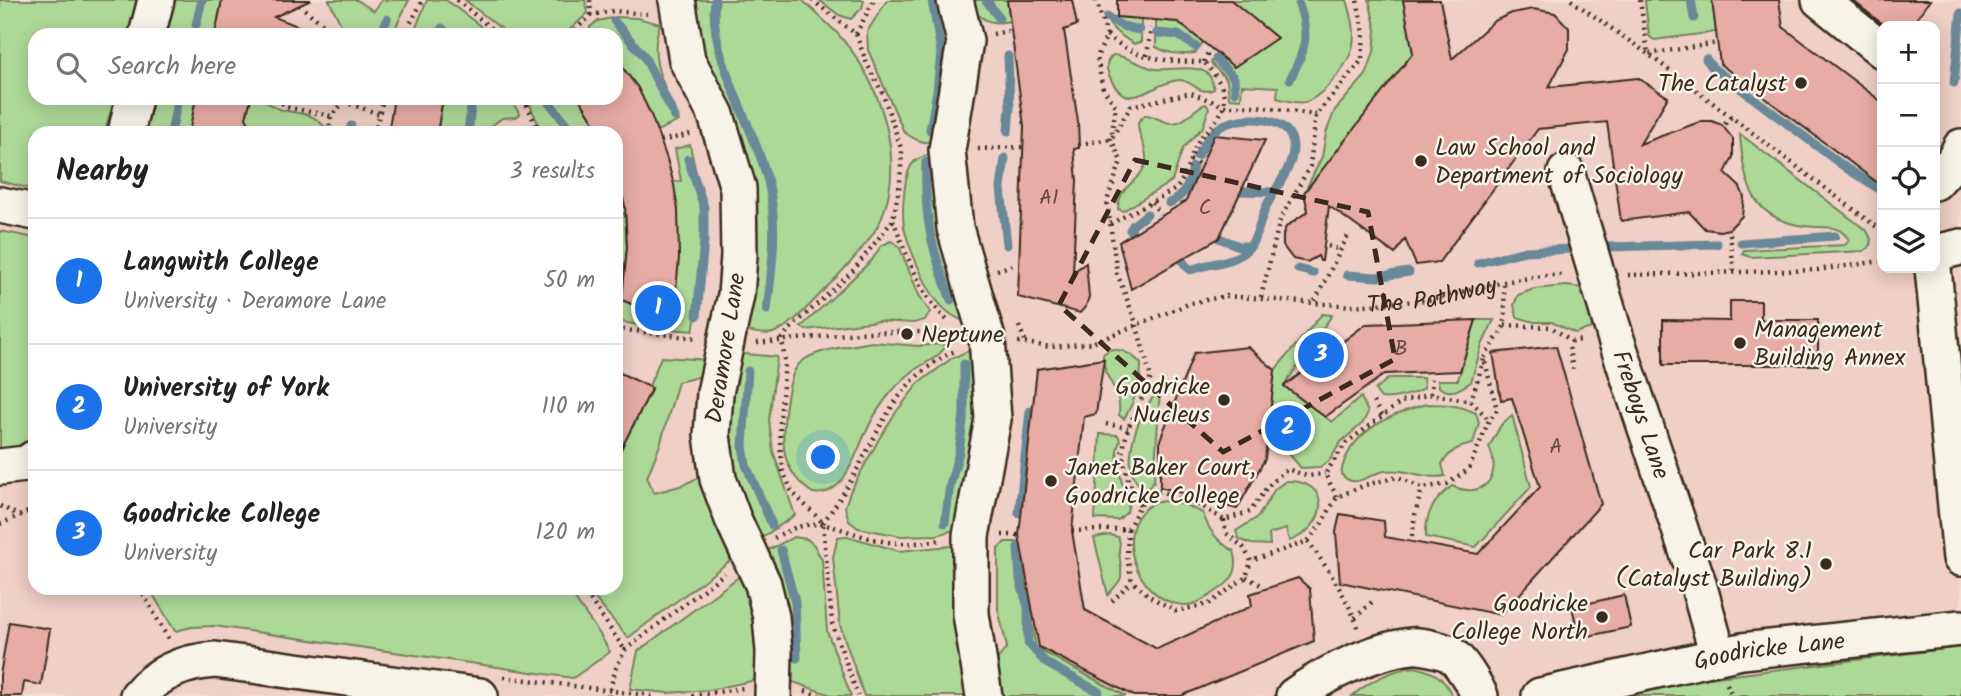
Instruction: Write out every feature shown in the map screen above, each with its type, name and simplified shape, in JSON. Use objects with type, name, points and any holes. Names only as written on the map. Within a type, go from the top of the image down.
[{"type":"street","points":[[149,28],[156,0]]},
{"type":"street","points":[[956,0],[965,41],[947,150],[955,228],[987,338],[993,419],[971,536],[971,614],[984,696]]},
{"type":"street","points":[[1819,0],[1877,46]]},
{"type":"street","name":"Deramore Lane","points":[[678,10],[687,60],[716,115],[738,188],[737,282],[715,393],[712,435],[718,479],[763,584],[771,617],[774,651],[773,696]]},
{"type":"street","points":[[128,126],[133,105]]},
{"type":"street","points":[[1940,176],[1954,161],[1961,147]]},
{"type":"street","name":"Freboys Lane","points":[[1566,172],[1616,339],[1709,578],[1718,655]]},
{"type":"street","points":[[0,205],[28,211]]},
{"type":"street","points":[[1940,252],[1961,247]]},
{"type":"street","points":[[1933,273],[1961,558]]},
{"type":"street","points":[[0,467],[28,463]]},
{"type":"street","name":"Goodricke Lane","points":[[1540,696],[1718,655],[1961,628]]},
{"type":"street","points":[[1294,696],[1368,657],[1414,645],[1450,654],[1472,680],[1480,696]]},
{"type":"street","points":[[138,696],[163,673],[190,662],[215,660],[481,696]]},
{"type":"path","points":[[408,28],[423,0]]},
{"type":"path","points":[[457,0],[491,28]]},
{"type":"path","points":[[590,0],[591,15]]},
{"type":"path","points":[[812,0],[856,34],[882,93],[902,151],[893,220],[852,272],[788,331],[782,340],[785,364],[780,418],[783,471],[792,492],[823,523]]},
{"type":"path","points":[[856,34],[874,0]]},
{"type":"path","points":[[1096,0],[1107,35],[1117,44],[1169,62],[1203,62],[1221,82],[1224,106],[1218,118],[1199,140],[1184,181],[1176,189],[1110,224]]},
{"type":"path","points":[[1261,297],[1280,220],[1310,166],[1316,116],[1362,60],[1364,34],[1357,0]]},
{"type":"path","points":[[1571,0],[1648,54],[1877,226]]},
{"type":"path","points":[[1640,0],[1648,54]]},
{"type":"path","points":[[299,5],[328,28]]},
{"type":"path","points":[[577,28],[591,15],[612,10],[678,10]]},
{"type":"path","points":[[1147,56],[1151,28]]},
{"type":"path","points":[[1107,35],[1097,57],[1103,89],[1116,106],[1111,139],[1121,161],[1107,201],[1116,273],[1136,323],[1151,378],[1128,428],[1122,453],[1128,479],[1140,505]]},
{"type":"path","points":[[1648,54],[1718,43]]},
{"type":"path","points":[[1203,62],[1209,50]]},
{"type":"path","points":[[1079,144],[1111,139],[1131,106],[1191,93],[1224,106],[1258,106],[1316,116]]},
{"type":"path","points":[[284,105],[331,116]]},
{"type":"path","points":[[329,126],[331,116],[340,105]]},
{"type":"path","points":[[356,105],[379,114]]},
{"type":"path","points":[[377,126],[381,105]]},
{"type":"path","points":[[527,105],[536,126]]},
{"type":"path","points":[[1725,124],[1731,117]]},
{"type":"path","points":[[947,150],[1023,147]]},
{"type":"path","points":[[1190,160],[1199,164]]},
{"type":"path","points":[[1152,202],[1160,214]]},
{"type":"path","points":[[893,220],[926,294],[937,311],[953,325],[987,338]]},
{"type":"path","points":[[1730,234],[1734,272]]},
{"type":"path","points":[[1315,301],[1349,235]]},
{"type":"path","points":[[1328,246],[1341,250]]},
{"type":"path","name":"The Pathway","points":[[987,338],[1051,347],[1092,343],[1191,303],[1226,296],[1352,306],[1427,300],[1547,275],[1817,270],[1877,262]]},
{"type":"path","points":[[1471,401],[1484,358],[1506,324],[1504,282]]},
{"type":"path","points":[[1506,324],[1551,327],[1572,341],[1616,339]]},
{"type":"path","points":[[623,330],[756,343],[868,332],[931,332],[987,338]]},
{"type":"path","points":[[858,696],[832,623],[823,523],[848,486],[880,424],[912,380],[953,352],[987,338]]},
{"type":"path","points":[[1572,341],[1569,350],[1573,369]]},
{"type":"path","points":[[1251,561],[1308,541],[1337,497],[1365,485],[1398,477],[1422,488],[1447,484],[1469,469],[1489,419],[1497,410],[1484,358]]},
{"type":"path","points":[[1431,394],[1432,379]]},
{"type":"path","points":[[1224,520],[1226,533],[1243,547],[1251,561],[1246,577],[1209,604],[1176,611],[1149,596],[1132,581],[1127,558],[1128,529],[1140,505],[1159,491],[1203,507],[1224,520],[1250,512],[1267,487],[1287,469],[1307,476],[1325,474],[1346,443],[1401,402],[1431,394],[1471,401],[1489,419]]},
{"type":"path","points":[[1373,402],[1382,416]]},
{"type":"path","points":[[1106,424],[1128,428]]},
{"type":"path","points":[[1325,474],[1337,497]]},
{"type":"path","points":[[1412,536],[1422,488]]},
{"type":"path","points":[[0,506],[19,516]]},
{"type":"path","points":[[0,524],[28,512]]},
{"type":"path","points":[[608,696],[616,668],[625,650],[750,553],[793,527],[823,523],[882,541],[910,545],[971,536]]},
{"type":"path","points":[[1072,531],[1128,529]]},
{"type":"path","points":[[1308,541],[1330,573],[1355,618],[1368,657]]},
{"type":"path","points":[[1246,577],[1261,585]]},
{"type":"path","points":[[1112,601],[1132,581]]},
{"type":"path","points":[[587,595],[625,650]]},
{"type":"path","points":[[1355,618],[1373,601]]},
{"type":"highlighted area","points":[[1135,160],[1368,212],[1395,359],[1223,452],[1059,305]]},
{"type":"shaded area","points":[[0,0],[1961,0],[1961,696],[0,696]]},
{"type":"green space","points":[[0,0],[138,0],[132,28],[28,28],[28,105],[113,105],[106,126],[28,126],[28,188],[0,181]]},
{"type":"green space","points":[[164,0],[222,0],[216,28],[156,28]]},
{"type":"green space","points":[[329,0],[357,0],[374,11],[382,0],[409,0],[395,28],[343,28]]},
{"type":"green space","points":[[427,0],[446,0],[481,28],[416,28]]},
{"type":"green space","points":[[465,0],[585,0],[588,13],[572,28],[500,28]]},
{"type":"green space","points":[[688,0],[802,0],[837,33],[852,52],[866,73],[885,120],[891,169],[889,194],[878,226],[857,255],[795,320],[769,334],[741,330],[717,104]]},
{"type":"green space","points":[[819,0],[864,0],[862,8],[851,19],[839,15]]},
{"type":"green space","points":[[887,0],[945,0],[953,23],[939,140],[921,141],[904,132],[868,50],[867,32]]},
{"type":"green space","points":[[967,0],[1012,0],[1007,2],[1010,21],[984,19]]},
{"type":"green space","points":[[1231,0],[1347,0],[1354,33],[1351,51],[1342,69],[1328,86],[1305,102],[1277,98],[1278,87],[1242,85],[1241,99],[1229,98],[1227,80],[1211,63]]},
{"type":"green space","points":[[1369,0],[1403,0],[1413,53],[1304,193],[1322,157],[1326,133],[1335,110],[1366,75],[1374,52],[1376,30]]},
{"type":"green space","points":[[1645,0],[1712,0],[1716,32],[1654,40],[1649,36]]},
{"type":"green space","points":[[1105,16],[1141,19],[1141,42],[1134,44],[1121,35]]},
{"type":"green space","points":[[616,17],[637,18],[660,24],[656,50],[659,73],[679,121],[657,131],[638,88],[623,68],[623,28],[590,28],[598,21]]},
{"type":"green space","points":[[1156,20],[1178,22],[1203,42],[1195,53],[1175,53],[1156,47]]},
{"type":"green space","points":[[1113,55],[1156,69],[1201,70],[1210,76],[1214,89],[1204,91],[1179,80],[1141,94],[1124,94],[1116,88],[1107,69]]},
{"type":"green space","points":[[1206,104],[1209,108],[1203,127],[1183,148],[1172,181],[1123,211],[1118,209],[1122,194],[1140,174],[1146,161],[1138,122],[1145,115],[1168,123],[1177,122]]},
{"type":"green space","points":[[141,105],[195,105],[191,126],[136,126]]},
{"type":"green space","points":[[249,105],[272,105],[315,118],[324,126],[259,126],[242,126]]},
{"type":"green space","points":[[442,105],[514,105],[520,114],[502,118],[491,126],[438,126]]},
{"type":"green space","points":[[530,105],[583,105],[596,126],[539,126]]},
{"type":"green space","points":[[1740,134],[1867,231],[1871,239],[1870,246],[1864,251],[1750,257],[1742,254],[1744,250],[1845,245],[1849,240],[1834,228],[1795,224],[1778,219],[1765,210],[1749,186]]},
{"type":"green space","points":[[690,145],[706,220],[704,271],[693,331],[623,322],[623,299],[630,304],[642,304],[641,312],[669,319],[673,182],[681,181],[675,149]]},
{"type":"green space","points":[[927,155],[940,162],[969,324],[948,312],[933,296],[909,245],[904,227],[903,204],[907,176],[914,162]]},
{"type":"green space","points":[[625,213],[627,247],[623,288]]},
{"type":"green space","points":[[0,231],[28,237],[28,446],[0,458]]},
{"type":"green space","points":[[891,241],[899,246],[919,295],[930,312],[925,320],[914,323],[877,321],[806,330],[801,327],[872,260],[881,246]]},
{"type":"green space","points":[[1566,286],[1592,289],[1599,307],[1591,319],[1592,328],[1575,333],[1552,322],[1534,322],[1517,317],[1514,305],[1518,295],[1534,289]]},
{"type":"green space","points":[[1322,314],[1332,315],[1284,386],[1332,422],[1361,397],[1368,412],[1363,423],[1341,442],[1329,461],[1320,467],[1301,468],[1268,429],[1275,370]]},
{"type":"green space","points":[[1476,320],[1494,320],[1482,345],[1471,382],[1455,390],[1443,390],[1439,387],[1438,380],[1458,380]]},
{"type":"green space","points":[[872,342],[946,346],[907,376],[888,396],[871,421],[853,462],[840,482],[824,493],[813,493],[795,476],[785,454],[786,407],[791,381],[799,364],[805,359],[834,349]]},
{"type":"green space","points":[[980,346],[983,393],[964,527],[937,535],[901,536],[858,528],[849,521],[845,507],[850,492],[896,412],[919,383],[952,358]]},
{"type":"green space","points":[[1111,349],[1128,353],[1141,364],[1136,392],[1124,419],[1119,415],[1118,397],[1104,364],[1103,354]]},
{"type":"green space","points":[[735,353],[777,357],[769,420],[773,451],[795,515],[754,543],[719,421]]},
{"type":"green space","points":[[661,357],[711,360],[702,376],[678,382],[660,445],[647,477],[654,493],[700,477],[735,557],[628,638],[592,595],[623,595],[623,440],[634,425],[651,390],[649,386]]},
{"type":"green space","points":[[1389,378],[1423,378],[1424,388],[1403,396],[1381,398],[1375,390]]},
{"type":"green space","points":[[1160,391],[1154,481],[1147,489],[1137,482],[1132,471],[1133,441],[1144,411]]},
{"type":"green space","points":[[1426,404],[1464,408],[1476,413],[1479,422],[1473,444],[1455,450],[1442,464],[1445,476],[1385,471],[1352,481],[1341,474],[1345,459],[1361,436],[1385,420]]},
{"type":"green space","points":[[1512,415],[1531,487],[1476,547],[1426,537],[1429,514],[1446,491],[1452,486],[1463,490],[1481,488],[1492,476],[1493,458],[1489,447],[1501,425]]},
{"type":"green space","points":[[1100,434],[1118,435],[1120,440],[1117,450],[1118,465],[1122,483],[1130,499],[1127,512],[1118,520],[1095,519]]},
{"type":"green space","points":[[1286,481],[1302,483],[1312,488],[1319,496],[1318,516],[1311,526],[1302,535],[1289,541],[1286,529],[1269,534],[1270,545],[1251,544],[1239,539],[1236,531],[1258,517],[1275,489]]},
{"type":"green space","points":[[1165,501],[1185,505],[1203,513],[1215,535],[1234,551],[1236,567],[1230,580],[1208,597],[1193,604],[1175,604],[1160,597],[1137,569],[1132,551],[1132,534],[1137,518],[1151,504]]},
{"type":"green space","points":[[1110,535],[1118,537],[1120,543],[1122,571],[1120,580],[1108,595],[1094,538]]},
{"type":"green space","points":[[847,536],[899,551],[960,545],[972,696],[864,696],[840,625],[833,557],[838,537]]},
{"type":"green space","points":[[794,537],[807,539],[814,545],[822,560],[827,631],[851,696],[834,696],[784,679],[760,554]]},
{"type":"green space","points":[[1005,542],[1019,542],[1036,648],[1126,696],[993,696],[993,665],[1007,647],[998,609],[998,549]]},
{"type":"green space","points":[[744,573],[757,605],[761,679],[709,690],[668,693],[630,689],[638,651]]},
{"type":"green space","points":[[153,595],[572,595],[610,652],[573,678],[214,626],[175,631]]},
{"type":"green space","points":[[1961,647],[1961,696],[1621,696],[1685,681]]},
{"type":"green space","points":[[1415,667],[1438,676],[1452,696],[1352,696],[1382,677]]},
{"type":"building","points":[[222,0],[311,0],[274,17],[303,28],[216,28]]},
{"type":"building","points":[[1007,0],[1072,0],[1077,25],[1064,30],[1078,122],[1079,148],[1074,149],[1077,180],[1073,272],[1086,263],[1089,297],[1080,313],[1018,297],[1024,126]]},
{"type":"building","points":[[1117,0],[1231,0],[1277,38],[1234,67],[1178,22],[1117,17]]},
{"type":"building","name":"Law School and Department of Sociology","points":[[1403,0],[1440,0],[1452,59],[1494,21],[1512,13],[1533,9],[1555,13],[1569,28],[1569,49],[1549,87],[1638,78],[1668,97],[1640,144],[1702,121],[1722,125],[1733,139],[1733,157],[1725,173],[1740,187],[1744,197],[1742,216],[1729,229],[1720,231],[1705,229],[1689,212],[1621,221],[1607,122],[1538,129],[1439,262],[1416,265],[1405,239],[1395,254],[1329,206],[1322,261],[1318,256],[1307,262],[1293,259],[1283,246],[1283,234],[1286,227],[1308,211],[1304,193],[1413,53]]},
{"type":"building","name":"The Catalyst","points":[[1712,0],[1779,0],[1783,27],[1877,98],[1877,182],[1720,64]]},
{"type":"building","points":[[1852,0],[1930,0],[1915,21],[1879,21]]},
{"type":"building","points":[[623,68],[638,88],[651,115],[674,185],[678,210],[679,258],[676,290],[669,319],[641,312],[641,308],[623,300],[627,247],[623,198],[623,126],[597,126],[583,105],[623,105]]},
{"type":"building","points":[[195,105],[249,105],[246,118],[250,126],[190,126]]},
{"type":"building","points":[[393,105],[442,105],[438,126],[389,126]]},
{"type":"building","points":[[1214,135],[1265,140],[1219,238],[1131,289],[1119,242],[1186,201]]},
{"type":"building","name":"Management Building Annex","points":[[1730,301],[1761,301],[1761,320],[1818,320],[1818,365],[1663,365],[1663,320],[1730,321]]},
{"type":"building","points":[[1476,320],[1460,371],[1385,374],[1325,417],[1284,386],[1366,324]]},
{"type":"building","points":[[1556,346],[1601,504],[1501,615],[1340,582],[1336,532],[1340,514],[1384,521],[1385,537],[1478,554],[1540,487],[1512,398],[1501,400],[1493,353]]},
{"type":"building","name":"Goodricke Nucleus","points":[[1248,347],[1275,370],[1265,459],[1237,509],[1160,487],[1160,440],[1194,353]]},
{"type":"building","name":"Janet Baker Court, Goodricke College","points":[[1104,359],[1096,414],[1084,417],[1072,531],[1085,610],[1157,649],[1252,606],[1250,594],[1298,578],[1310,589],[1314,641],[1181,696],[1134,696],[1039,647],[1019,535],[1037,369]]},
{"type":"building","points":[[623,374],[652,388],[623,445]]},
{"type":"building","name":"Goodricke College North","points":[[1624,595],[1631,627],[1579,638],[1572,607]]},
{"type":"building","points":[[9,622],[50,629],[41,685],[24,682],[22,696],[0,696],[0,675]]},
{"type":"waterway","points":[[196,25],[202,0]]},
{"type":"waterway","points":[[715,0],[718,45],[763,164],[772,201],[773,248],[767,310]]},
{"type":"waterway","points":[[930,130],[941,52],[932,0]]},
{"type":"waterway","points":[[986,0],[999,18]]},
{"type":"waterway","points":[[1691,0],[1694,18]]},
{"type":"waterway","points":[[1290,79],[1299,60],[1305,35],[1299,5]]},
{"type":"waterway","points":[[1954,83],[1961,13]]},
{"type":"waterway","points":[[1107,17],[1122,26],[1139,30]]},
{"type":"waterway","points":[[384,28],[387,19]]},
{"type":"waterway","points":[[614,21],[620,28]]},
{"type":"waterway","points":[[623,32],[644,56],[675,117]]},
{"type":"waterway","points":[[1157,33],[1178,35],[1196,47]]},
{"type":"waterway","points":[[1008,56],[1008,131]]},
{"type":"waterway","points":[[1216,59],[1234,78],[1235,92]]},
{"type":"waterway","points":[[1706,59],[1712,67],[1846,168],[1877,188]]},
{"type":"waterway","points":[[172,126],[177,105]]},
{"type":"waterway","points":[[469,126],[471,105]]},
{"type":"waterway","points":[[551,105],[568,126]]},
{"type":"waterway","points":[[1182,260],[1191,270],[1230,260],[1242,254],[1255,239],[1266,207],[1286,172],[1293,149],[1291,137],[1285,129],[1276,123],[1253,119],[1220,127],[1210,136],[1197,156]]},
{"type":"waterway","points":[[1005,158],[1001,188],[1007,245]]},
{"type":"waterway","points":[[688,159],[704,207],[704,241],[697,316]]},
{"type":"waterway","points":[[926,162],[926,200],[930,232],[951,300]]},
{"type":"waterway","points":[[1169,203],[1186,189],[1193,167]]},
{"type":"waterway","points":[[1241,191],[1274,192]]},
{"type":"waterway","points":[[1130,230],[1147,214]]},
{"type":"waterway","points":[[1741,243],[1835,236]]},
{"type":"waterway","points":[[1219,238],[1239,246],[1251,246]]},
{"type":"waterway","points":[[1607,247],[1717,244]]},
{"type":"waterway","points":[[1478,263],[1525,251],[1573,249]]},
{"type":"waterway","points":[[1298,269],[1313,273]]},
{"type":"waterway","points":[[1347,275],[1377,277],[1409,272]]},
{"type":"waterway","points":[[945,523],[964,414],[964,364]]},
{"type":"waterway","points":[[748,371],[743,446],[746,465],[772,525]]},
{"type":"waterway","points":[[1019,513],[1030,411]]},
{"type":"waterway","points":[[1018,547],[1020,580],[1028,607],[1028,643],[1046,663],[1099,692]]},
{"type":"waterway","points":[[781,550],[795,602],[797,658]]},
{"type":"place","name":"The Catalyst","points":[[1801,83]]},
{"type":"place","name":"Law School and Department of Sociology","points":[[1421,161]]},
{"type":"place","name":"Langwith College","points":[[658,308]]},
{"type":"place","name":"Neptune","points":[[907,334]]},
{"type":"place","name":"Management Building Annex","points":[[1740,343]]},
{"type":"place","name":"Goodricke College","points":[[1321,355]]},
{"type":"place","name":"Goodricke Nucleus","points":[[1224,400]]},
{"type":"place","name":"University of York","points":[[1288,428]]},
{"type":"place","name":"Janet Baker Court, Goodricke College","points":[[1051,481]]},
{"type":"place","name":"Car Park 8.1 (Catalyst Building)","points":[[1826,564]]},
{"type":"place","name":"Goodricke College North","points":[[1602,617]]}]
